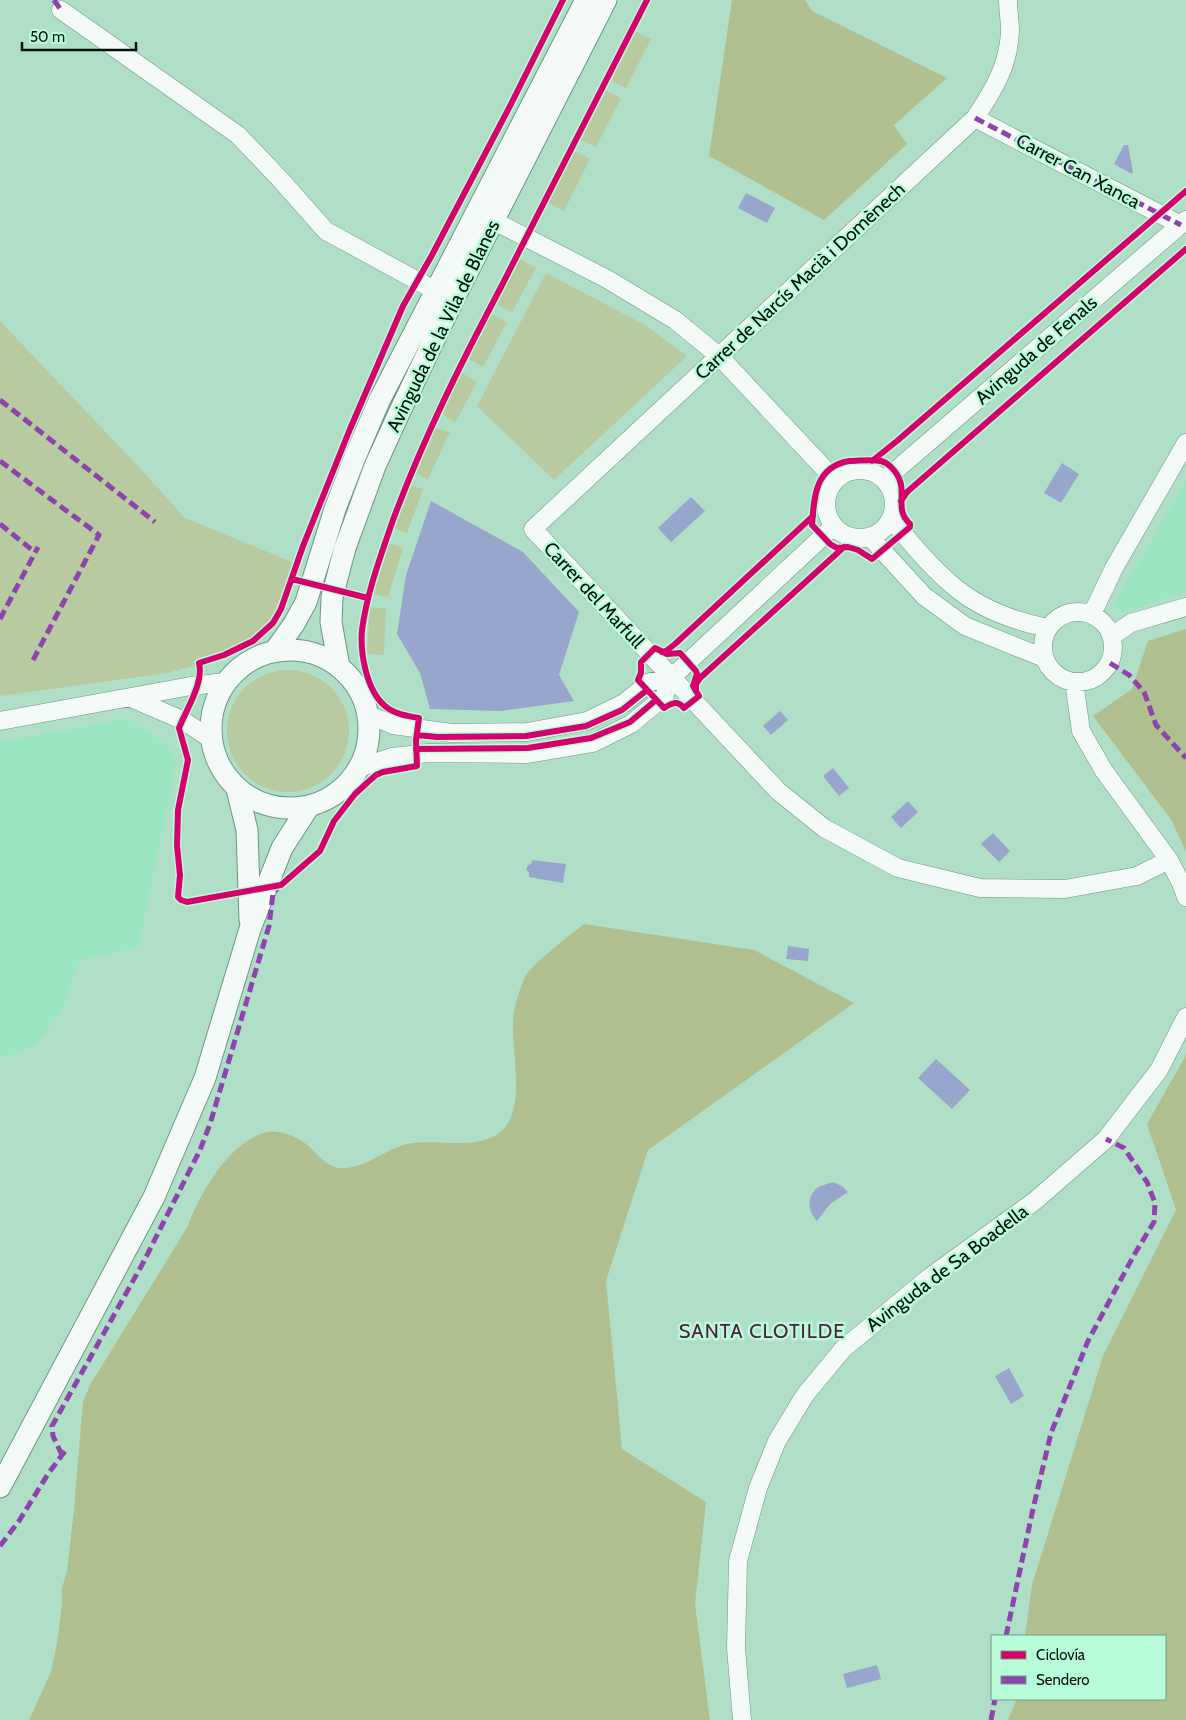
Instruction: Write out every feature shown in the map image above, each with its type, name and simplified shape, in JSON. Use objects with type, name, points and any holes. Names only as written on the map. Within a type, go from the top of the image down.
[{"type":"main road","points":[[274,652],[294,624],[306,602],[329,528],[354,458],[379,401],[586,0]]},
{"type":"main road","name":"Avinguda de la Vila de Blanes","points":[[339,667],[332,633],[331,608],[336,579],[344,548],[375,466],[400,411],[494,221],[606,0]]},
{"type":"main road","points":[[290,650],[312,653],[339,667],[359,691],[368,714],[368,742],[359,768],[352,778],[340,790],[325,800],[294,809],[271,807],[256,802],[237,789],[228,780],[218,764],[211,739],[212,712],[216,699],[226,682],[250,660],[274,652],[290,650]]},
{"type":"main road","points":[[237,789],[247,830],[250,929]]},
{"type":"main road","points":[[0,1487],[154,1197],[205,1078],[250,929],[282,848],[309,806]]},
{"type":"street","name":"Carrer de Narcís Macià i Domènech","points":[[533,529],[976,118],[995,88],[1006,59],[1010,32],[1008,0]]},
{"type":"street","points":[[61,10],[238,135],[326,232],[436,291]]},
{"type":"street","name":"Carrer Can Xanca","points":[[976,118],[1183,223]]},
{"type":"street","points":[[494,221],[607,279],[675,320],[719,356],[835,480]]},
{"type":"street","name":"Avinguda de Fenals","points":[[884,479],[895,472],[1183,223]]},
{"type":"street","points":[[1092,614],[1114,568],[1186,443]]},
{"type":"street","points":[[854,470],[865,470],[875,473],[884,479],[891,488],[894,498],[891,520],[886,527],[870,537],[850,537],[841,533],[828,518],[826,508],[829,488],[835,480],[843,474],[854,470]]},
{"type":"street","points":[[891,520],[951,585],[985,607],[1023,623],[1048,628]]},
{"type":"street","points":[[359,768],[392,756],[429,753],[528,754],[593,743],[631,724],[664,697],[671,678],[834,526]]},
{"type":"street","name":"Carrer del Marfull","points":[[533,529],[778,790],[824,828],[898,868],[980,888],[1065,889],[1137,876],[1169,860]]},
{"type":"street","points":[[870,537],[924,596],[965,626],[1044,658],[1057,675],[1074,682],[1096,678],[1110,663],[1112,636],[1106,624],[1092,614],[1076,612],[1058,618],[1048,628],[1043,643],[1044,658]]},
{"type":"street","points":[[1112,636],[1132,623],[1186,607]]},
{"type":"street","points":[[368,714],[393,725],[451,733],[527,732],[587,721],[624,703],[650,682],[671,678]]},
{"type":"street","points":[[0,721],[191,686],[226,682]]},
{"type":"street","points":[[1074,682],[1081,731],[1104,771],[1169,860],[1186,897]]},
{"type":"street","points":[[131,698],[182,720],[211,739]]},
{"type":"street","name":"Avinguda de Sa Boadella","points":[[742,1720],[736,1648],[738,1561],[758,1488],[776,1441],[805,1395],[843,1349],[930,1276],[1036,1200],[1106,1139],[1159,1070],[1186,1017]]},
{"type":"shaded area","points":[[732,0],[805,0],[812,11],[947,78],[894,125],[907,144],[824,220],[709,156]]},
{"type":"shaded area","points":[[635,31],[651,39],[626,88],[610,80]]},
{"type":"shaded area","points":[[605,90],[621,98],[596,147],[580,140]]},
{"type":"shaded area","points":[[574,151],[590,159],[564,211],[548,203]]},
{"type":"shaded area","points":[[520,259],[536,268],[512,312],[496,304]]},
{"type":"shaded area","points":[[546,273],[645,325],[687,356],[554,480],[477,406]]},
{"type":"shaded area","points":[[491,314],[507,322],[483,367],[467,358]]},
{"type":"shaded area","points":[[0,321],[185,518],[292,562],[281,601],[267,628],[226,657],[167,673],[0,696]]},
{"type":"shaded area","points":[[462,373],[477,382],[455,423],[441,413]]},
{"type":"shaded area","points":[[434,428],[450,432],[428,479],[415,473]]},
{"type":"shaded area","points":[[1186,480],[1186,591],[1123,613],[1115,604]]},
{"type":"shaded area","points":[[410,485],[423,489],[407,533],[393,528]]},
{"type":"shaded area","points":[[388,543],[403,548],[388,597],[372,594]]},
{"type":"shaded area","points":[[370,607],[386,609],[384,655],[367,654]]},
{"type":"shaded area","points":[[1186,629],[1186,852],[1172,821],[1093,716],[1132,689],[1148,641]]},
{"type":"shaded area","points":[[288,670],[312,674],[331,688],[345,707],[349,731],[345,755],[331,774],[312,788],[288,792],[264,788],[245,774],[231,755],[227,731],[231,707],[245,688],[264,674]]},
{"type":"shaded area","points":[[128,719],[167,745],[172,752],[176,764],[138,948],[83,959],[77,966],[63,1006],[45,1035],[20,1053],[0,1057],[0,742]]},
{"type":"shaded area","points":[[584,924],[754,950],[854,1003],[648,1150],[606,1281],[622,1449],[706,1502],[695,1604],[710,1720],[29,1720],[51,1672],[57,1643],[62,1605],[62,1588],[67,1571],[74,1510],[83,1402],[90,1385],[188,1226],[208,1184],[229,1156],[241,1145],[254,1137],[268,1132],[280,1132],[300,1140],[328,1164],[340,1168],[358,1166],[407,1144],[475,1142],[496,1135],[506,1126],[512,1114],[515,1099],[513,1021],[519,993],[525,977],[535,965]]},
{"type":"shaded area","points":[[1186,1055],[1186,1720],[1008,1720],[1017,1700],[1166,1700],[1166,1635],[1025,1635],[1032,1585],[1103,1356],[1176,1210],[1147,1124]]},
{"type":"water","points":[[1124,145],[1128,145],[1132,174],[1114,164]]},
{"type":"water","points":[[746,193],[775,208],[767,223],[738,208]]},
{"type":"water","points":[[1062,463],[1079,474],[1061,503],[1044,493]]},
{"type":"water","points":[[691,497],[705,511],[671,542],[658,528]]},
{"type":"water","points":[[431,501],[523,552],[579,612],[559,675],[574,701],[501,711],[430,709],[420,673],[397,634],[406,575]]},
{"type":"water","points":[[780,711],[788,720],[771,735],[763,726]]},
{"type":"water","points":[[833,768],[849,788],[839,796],[823,776]]},
{"type":"water","points":[[908,801],[918,812],[901,828],[891,817]]},
{"type":"water","points":[[993,833],[1010,851],[999,862],[981,844]]},
{"type":"water","points":[[532,860],[566,864],[563,883],[529,877],[526,869]]},
{"type":"water","points":[[788,946],[809,949],[808,961],[786,959]]},
{"type":"water","points":[[936,1059],[970,1090],[952,1109],[918,1078]]},
{"type":"water","points":[[833,1182],[842,1186],[848,1192],[830,1204],[817,1221],[810,1209],[811,1196],[817,1188]]},
{"type":"water","points":[[1009,1368],[1024,1396],[1011,1404],[995,1376]]},
{"type":"water","points":[[877,1665],[881,1679],[847,1688],[843,1674]]},
{"type":"marked path","points":[[54,0],[61,10]]},
{"type":"marked path","points":[[975,118],[1181,225]]},
{"type":"marked path","points":[[0,400],[155,522]]},
{"type":"marked path","points":[[0,461],[99,535],[32,662]]},
{"type":"marked path","points":[[0,524],[31,549]]},
{"type":"marked path","points":[[0,619],[38,547]]},
{"type":"marked path","points":[[1110,663],[1129,675],[1144,692],[1156,725],[1186,758]]},
{"type":"marked path","points":[[62,1455],[53,1436],[52,1426],[143,1263],[200,1150],[210,1124],[269,926],[273,893],[280,886]]},
{"type":"marked path","points":[[1006,1635],[1051,1433],[1088,1341],[1154,1222],[1155,1203],[1147,1182],[1124,1148],[1106,1139]]},
{"type":"marked path","points":[[0,1546],[19,1521],[48,1474],[65,1451]]},
{"type":"marked path","points":[[991,1720],[995,1700]]},
{"type":"cycle path","points":[[563,0],[511,104],[432,255],[403,306],[350,429],[303,546],[281,609],[273,623],[253,641],[224,655],[199,663],[200,671],[197,688],[179,728],[188,760],[178,810],[177,846],[180,875],[178,897],[181,900],[187,902],[281,885],[320,851],[334,821],[355,794],[368,782],[383,772],[417,766],[416,740],[419,718],[397,713],[389,709],[378,699],[369,681],[363,659],[362,630],[375,574],[393,520],[443,402],[647,0]]},
{"type":"cycle path","points":[[872,461],[1186,191]]},
{"type":"cycle path","points":[[901,501],[907,492],[1186,249]]},
{"type":"cycle path","points":[[873,460],[884,462],[891,467],[901,483],[902,511],[910,527],[872,559],[858,550],[848,547],[837,548],[830,544],[812,525],[816,494],[823,477],[838,464],[849,461],[873,460]]},
{"type":"cycle path","points":[[662,652],[675,644],[813,516]]},
{"type":"cycle path","points":[[696,691],[696,684],[700,678],[844,547]]},
{"type":"cycle path","points":[[292,579],[368,598]]},
{"type":"cycle path","points":[[655,648],[667,654],[680,653],[696,671],[697,674],[693,686],[699,696],[684,708],[674,703],[664,708],[638,680],[641,673],[641,662],[655,648]]},
{"type":"cycle path","points":[[417,735],[437,737],[526,736],[586,726],[622,710],[647,690]]},
{"type":"cycle path","points":[[416,749],[528,748],[591,738],[630,722],[656,700]]},
{"type":"district","name":"SANTA CLOTILDE","points":[[762,1331]]}]
